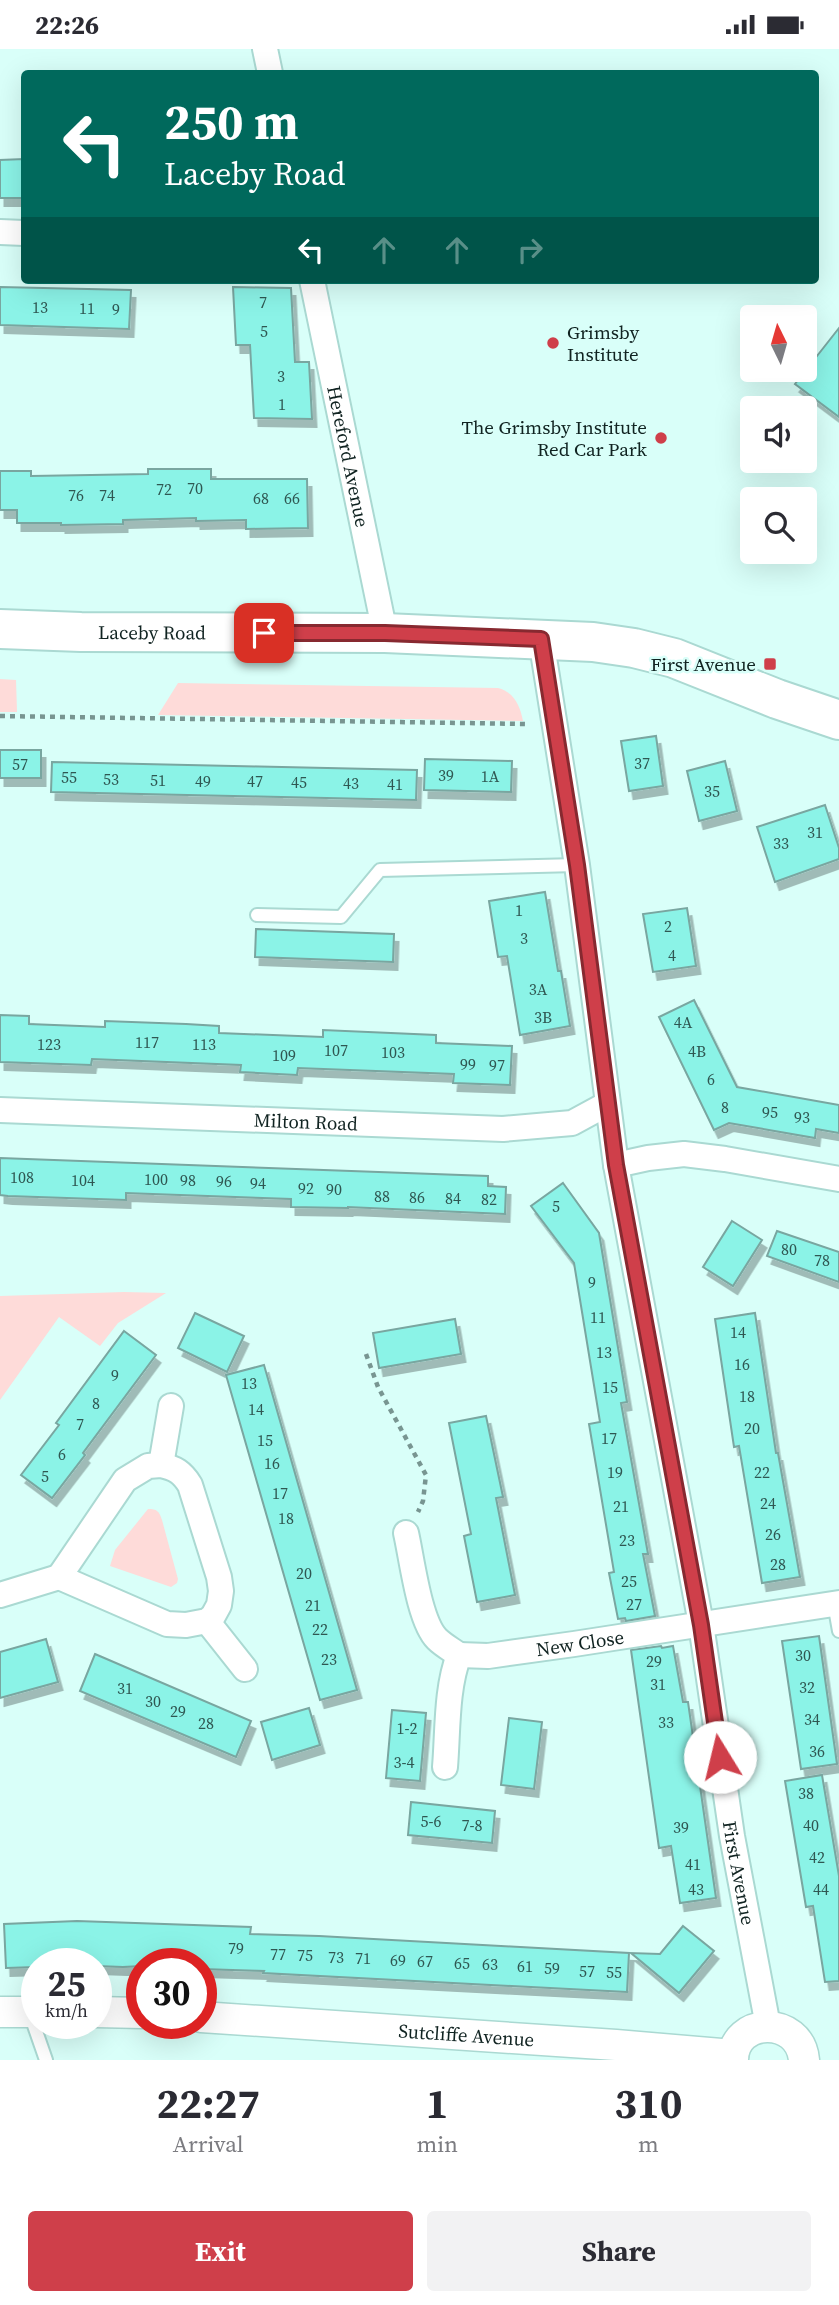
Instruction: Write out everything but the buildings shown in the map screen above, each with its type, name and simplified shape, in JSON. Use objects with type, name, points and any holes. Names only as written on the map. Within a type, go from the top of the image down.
[{"type":"highway","name":"Laceby Road","points":[[0,629],[81,632],[385,633],[607,644],[674,658],[839,720]]},
{"type":"street","points":[[265,49],[269,70]]},
{"type":"street","points":[[0,232],[21,233]]},
{"type":"street","name":"Hereford Avenue","points":[[313,284],[385,633]]},
{"type":"street","name":"First Avenue","points":[[541,639],[577,865],[616,1165],[701,1625],[732,1836],[768,2026]]},
{"type":"street","name":"Milton Road","points":[[0,1110],[503,1129],[572,1123],[607,1104]]},
{"type":"street","points":[[616,1165],[684,1154],[839,1179]]},
{"type":"street","points":[[161,1465],[171,1406]]},
{"type":"street","points":[[0,1595],[59,1577],[125,1480],[148,1466],[161,1465],[172,1467],[183,1474],[190,1485],[221,1591],[214,1616],[206,1621],[186,1625],[167,1624],[59,1577]]},
{"type":"street","points":[[406,1533],[428,1628],[437,1640],[459,1655],[454,1669],[445,1767]]},
{"type":"street","name":"New Close","points":[[459,1655],[488,1656],[836,1603]]},
{"type":"street","points":[[206,1621],[245,1669]]},
{"type":"street","points":[[0,2012],[21,2012]]},
{"type":"street","name":"Sutcliffe Avenue","points":[[217,2018],[616,2045],[733,2057]]},
{"type":"street","points":[[733,2057],[740,2040],[750,2031],[768,2026],[793,2036],[800,2046],[804,2060]]},
{"type":"lane","points":[[257,915],[341,918],[380,870],[577,865]]},
{"type":"lane","points":[[836,1603],[839,1631]]},
{"type":"lane","points":[[40,2039],[46,2060]]},
{"type":"path","points":[[0,716],[554,725]]},
{"type":"path","points":[[366,1354],[378,1387],[426,1475],[423,1501],[406,1533]]},
{"type":"shaded area","points":[[0,679],[16,680],[17,712],[0,712]]},
{"type":"shaded area","points":[[178,683],[498,688],[515,700],[523,721],[158,715]]},
{"type":"shaded area","points":[[166,1293],[118,1323],[100,1346],[59,1317],[0,1400],[0,1296]]},
{"type":"shaded area","points":[[148,1509],[157,1511],[162,1520],[178,1579],[171,1587],[110,1566],[115,1550]]},
{"type":"place","name":"Grimsby Institute","points":[[553,343]]},
{"type":"place","name":"The Grimsby Institute Red Car Park","points":[[661,438]]},
{"type":"place","name":"First Avenue","points":[[770,664]]},
{"type":"route","points":[[264,633],[385,633],[541,639],[577,865],[616,1165],[701,1625],[720,1757]]}]
